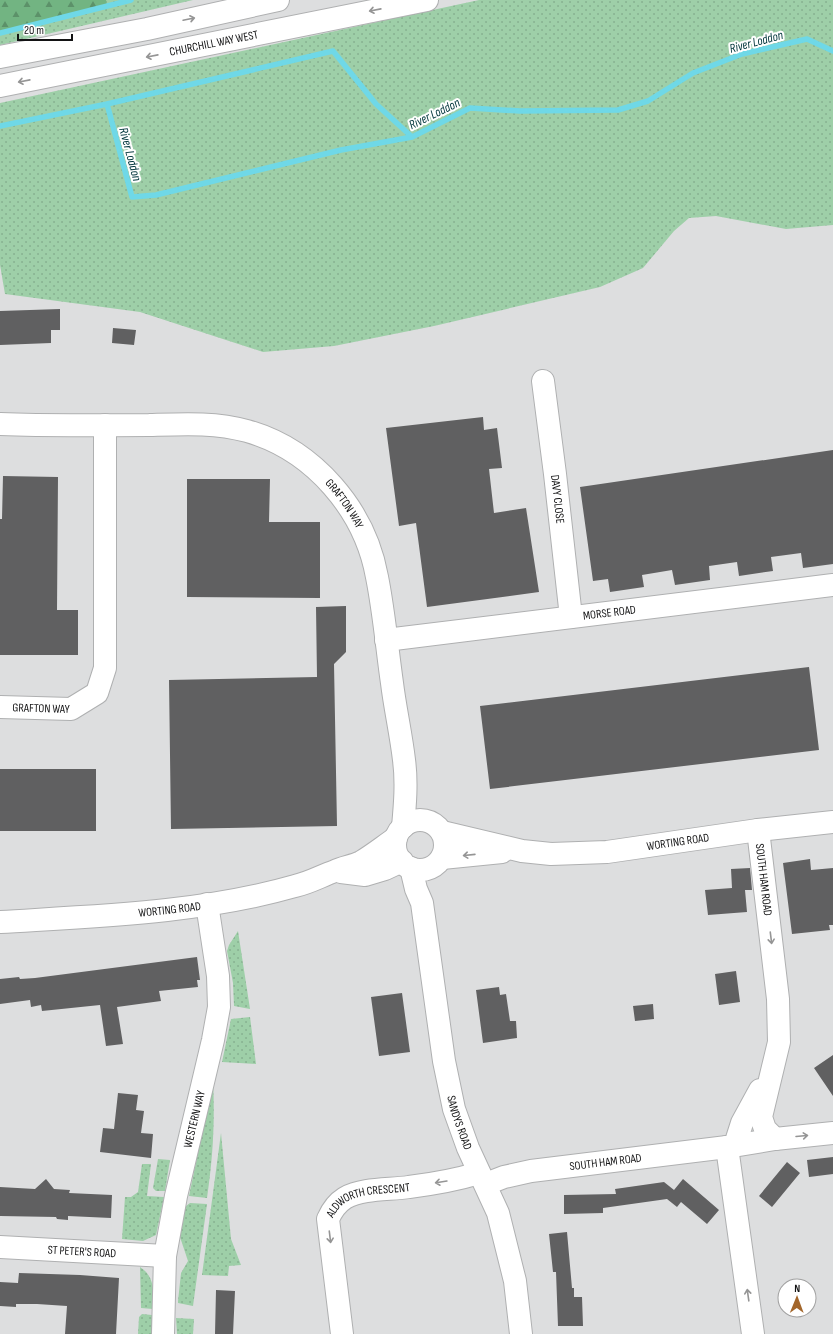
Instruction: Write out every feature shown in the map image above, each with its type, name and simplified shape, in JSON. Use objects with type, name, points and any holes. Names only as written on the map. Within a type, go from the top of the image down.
[{"type":"street","points":[[0,57],[278,0]]},
{"type":"street","name":"CHURCHILL WAY WEST","points":[[0,86],[427,0]]},
{"type":"street","name":"DAVY CLOSE","points":[[543,381],[571,617]]},
{"type":"street","name":"GRAFTON WAY","points":[[0,424],[208,424],[247,431],[271,440],[300,456],[317,470],[346,502],[365,538],[377,576],[405,761],[406,795],[399,832]]},
{"type":"street","name":"GRAFTON WAY","points":[[0,707],[71,709],[96,693],[105,668],[105,425]]},
{"type":"street","name":"MORSE ROAD","points":[[386,640],[833,585]]},
{"type":"street","name":"GRAFTON WAY","points":[[405,761],[435,826]]},
{"type":"street","points":[[418,820],[435,826],[445,840],[445,850],[421,864],[396,851],[399,832],[410,822],[418,820]]},
{"type":"street","name":"WORTING ROAD","points":[[435,826],[522,851],[551,854],[607,852],[758,830],[833,822]]},
{"type":"street","name":"SOUTH HAM ROAD","points":[[758,830],[778,999],[780,1042],[761,1117],[765,1128],[775,1139]]},
{"type":"street","name":"WORTING ROAD","points":[[0,922],[207,904],[295,887],[320,878],[333,871],[360,862],[399,832]]},
{"type":"street","name":"WORTING ROAD","points":[[333,871],[365,875],[385,869],[522,851]]},
{"type":"street","name":"SANDYS ROAD","points":[[421,864],[422,903],[444,1061],[454,1109],[468,1148],[498,1213],[515,1281],[521,1334]]},
{"type":"street","name":"WESTERN WAY","points":[[163,1334],[164,1256],[179,1181],[213,1040],[219,1007],[218,976],[207,904]]},
{"type":"street","name":"SOUTH HAM ROAD","points":[[754,1334],[731,1146],[755,1098],[772,1071]]},
{"type":"street","name":"SOUTH HAM ROAD","points":[[482,1179],[504,1177],[531,1171],[731,1146],[775,1139],[833,1134]]},
{"type":"street","name":"ALDWORTH CRESCENT","points":[[342,1334],[328,1219],[333,1208],[346,1198],[358,1192],[482,1179]]},
{"type":"street","name":"ST PETER'S ROAD","points":[[0,1247],[164,1256]]},
{"type":"green space","points":[[0,0],[193,0],[0,45]]},
{"type":"green space","points":[[0,0],[106,0],[107,6],[0,33]]},
{"type":"green space","points":[[479,0],[833,0],[833,225],[786,229],[716,216],[689,218],[674,231],[643,268],[600,287],[434,326],[334,346],[263,352],[140,312],[5,294],[0,265],[0,103]]},
{"type":"green space","points":[[238,931],[250,1009],[234,1006],[233,983],[227,951]]},
{"type":"green space","points":[[250,1017],[256,1064],[222,1062],[231,1019]]},
{"type":"green space","points":[[213,1081],[213,1140],[207,1198],[189,1196]]},
{"type":"green space","points":[[221,1133],[231,1239],[241,1265],[229,1266],[228,1276],[202,1275]]},
{"type":"green space","points":[[158,1159],[170,1160],[165,1191],[156,1191],[153,1188]]},
{"type":"green space","points":[[142,1164],[151,1164],[147,1196],[164,1197],[156,1235],[143,1241],[122,1239],[125,1197],[131,1197],[138,1192]]},
{"type":"green space","points":[[190,1203],[207,1204],[193,1306],[178,1303],[181,1273],[188,1261],[179,1234],[186,1206]]},
{"type":"green space","points":[[140,1267],[145,1271],[151,1280],[153,1291],[153,1309],[141,1308]]},
{"type":"green space","points":[[142,1314],[152,1315],[152,1334],[138,1334],[139,1317]]},
{"type":"green space","points":[[176,1318],[194,1319],[193,1334],[177,1334]]},
{"type":"building","points":[[60,309],[60,330],[51,330],[51,343],[0,345],[0,311]]},
{"type":"building","points":[[113,328],[136,330],[134,345],[112,343]]},
{"type":"building","points":[[483,417],[484,430],[497,428],[502,468],[489,469],[494,513],[526,508],[539,592],[427,607],[416,523],[399,526],[386,428]]},
{"type":"building","points":[[833,450],[833,564],[803,568],[801,553],[771,557],[773,571],[739,576],[737,562],[709,566],[710,580],[675,585],[672,570],[642,575],[644,587],[610,592],[608,579],[593,581],[580,487]]},
{"type":"building","points":[[3,476],[58,477],[57,610],[78,610],[78,655],[0,655],[0,519],[2,519]]},
{"type":"building","points":[[187,479],[270,479],[269,522],[320,522],[320,598],[187,597]]},
{"type":"building","points":[[346,606],[346,652],[334,664],[337,826],[171,829],[169,680],[317,677],[316,607]]},
{"type":"building","points":[[809,667],[819,750],[490,789],[480,706]]},
{"type":"building","points":[[0,769],[96,769],[96,831],[0,831]]},
{"type":"building","points":[[810,859],[811,870],[833,868],[833,925],[829,925],[830,930],[792,934],[783,863]]},
{"type":"building","points":[[750,868],[752,890],[745,890],[747,912],[708,915],[705,890],[732,888],[731,869]]},
{"type":"building","points":[[197,957],[200,980],[197,980],[198,987],[159,991],[161,1001],[117,1007],[123,1044],[106,1046],[100,1005],[42,1011],[41,1005],[31,1007],[30,1000],[0,1004],[0,979],[19,977],[20,979],[35,978]]},
{"type":"building","points":[[736,971],[740,1002],[719,1005],[715,974]]},
{"type":"building","points":[[499,987],[500,995],[506,994],[510,1021],[516,1021],[517,1038],[483,1043],[476,990]]},
{"type":"building","points":[[402,993],[410,1052],[379,1056],[371,997]]},
{"type":"building","points":[[653,1004],[654,1019],[635,1021],[633,1006]]},
{"type":"building","points":[[833,1055],[833,1096],[814,1068]]},
{"type":"building","points":[[118,1093],[138,1095],[136,1110],[144,1111],[141,1133],[153,1134],[151,1158],[100,1152],[103,1128],[114,1129]]},
{"type":"building","points":[[833,1157],[833,1174],[809,1177],[807,1160]]},
{"type":"building","points":[[787,1162],[800,1173],[772,1207],[759,1196]]},
{"type":"building","points":[[46,1179],[54,1189],[70,1190],[69,1193],[112,1195],[111,1218],[68,1216],[68,1220],[57,1219],[56,1217],[0,1216],[0,1187],[35,1189]]},
{"type":"building","points":[[683,1179],[719,1210],[707,1224],[681,1202],[677,1207],[667,1199],[603,1208],[603,1213],[564,1214],[564,1195],[616,1194],[615,1189],[664,1182],[674,1190]]},
{"type":"building","points":[[567,1232],[572,1288],[574,1288],[574,1297],[582,1297],[583,1326],[558,1326],[556,1272],[553,1272],[549,1234]]},
{"type":"building","points":[[19,1273],[119,1278],[116,1334],[65,1334],[67,1306],[16,1304],[16,1307],[0,1306],[0,1282],[18,1283]]},
{"type":"building","points":[[216,1290],[235,1291],[233,1334],[215,1334]]},
{"type":"waterway","points":[[0,33],[131,0]]},
{"type":"waterway","name":"River Loddon","points":[[107,104],[132,197],[156,195],[341,150],[412,137],[470,108],[520,111],[618,110],[648,101],[693,73],[742,54],[807,39],[833,51]]},
{"type":"waterway","points":[[0,126],[107,104],[333,51],[376,104],[412,137]]}]
